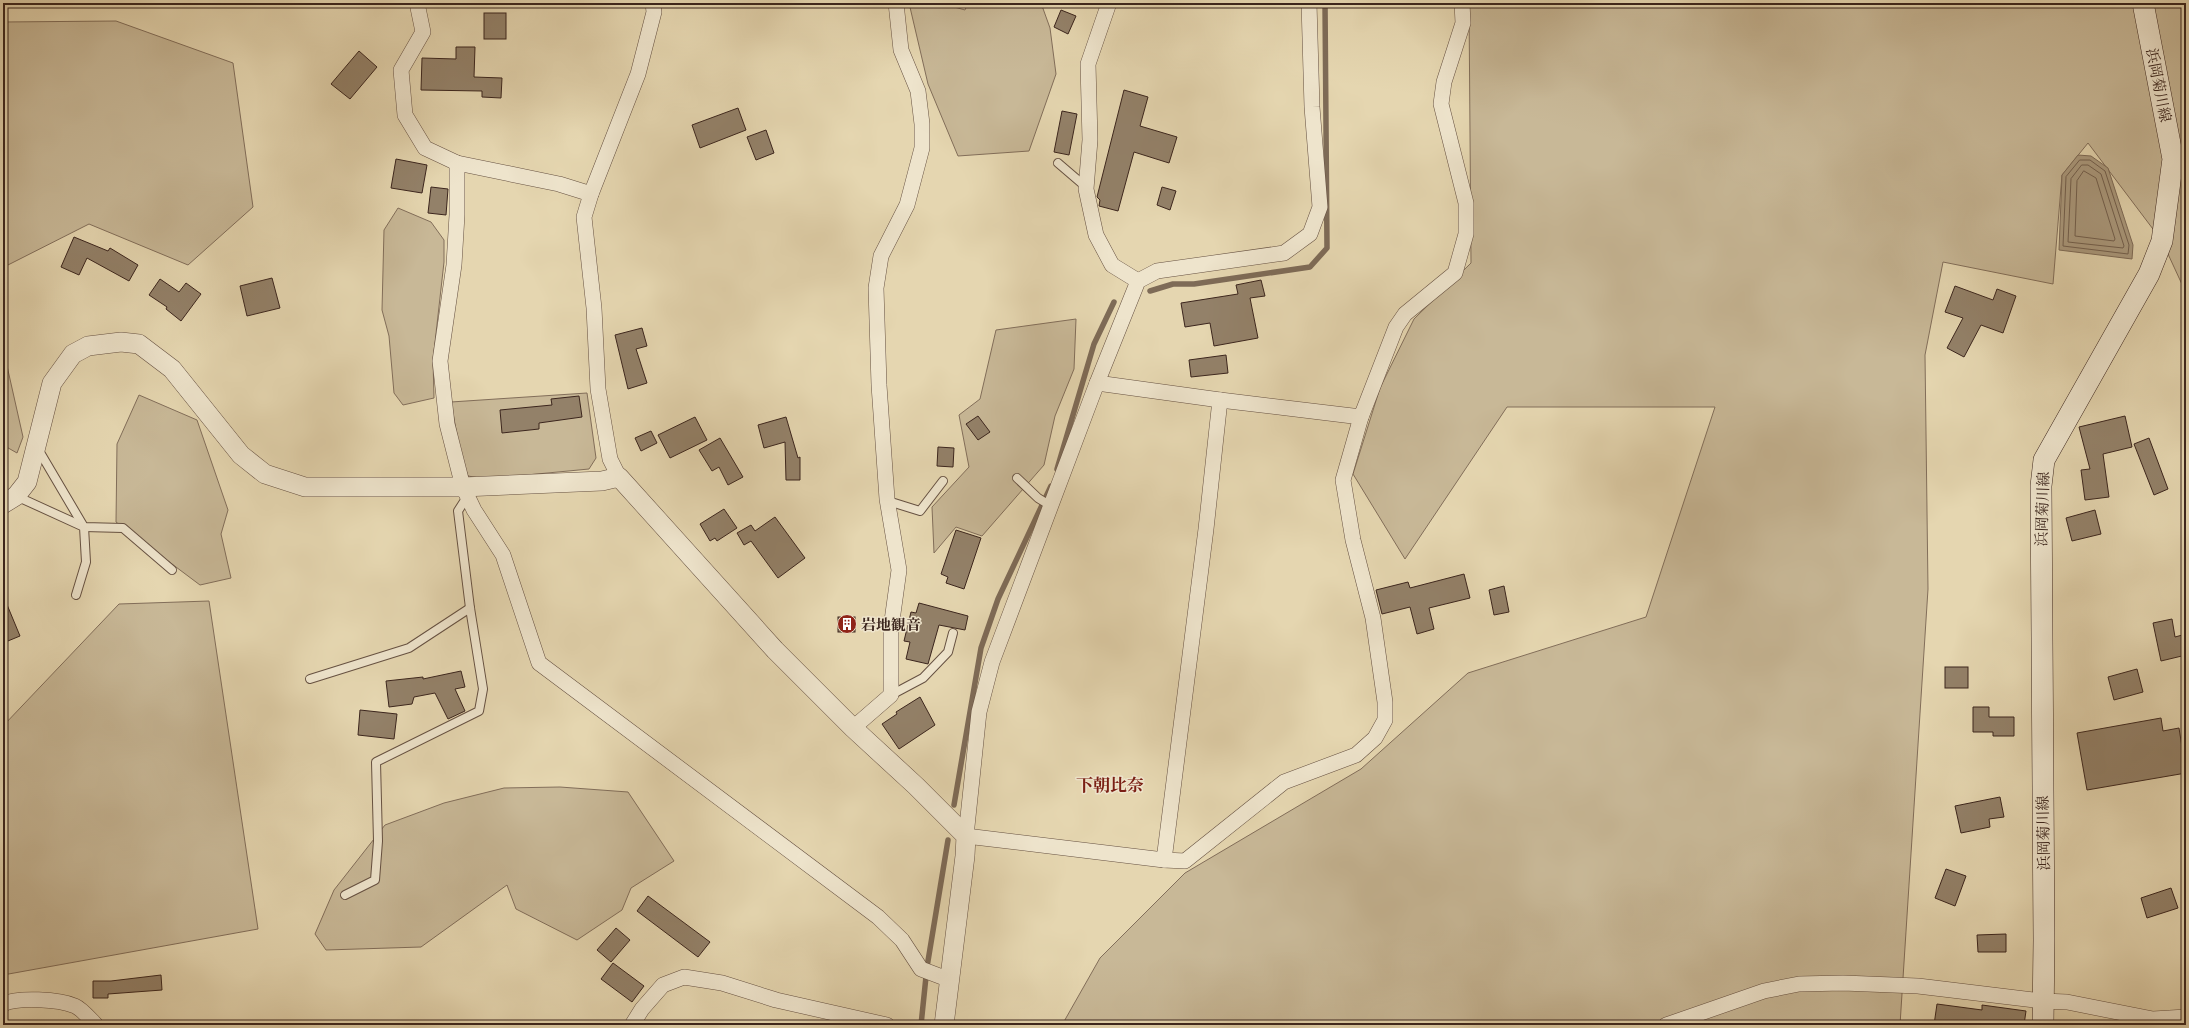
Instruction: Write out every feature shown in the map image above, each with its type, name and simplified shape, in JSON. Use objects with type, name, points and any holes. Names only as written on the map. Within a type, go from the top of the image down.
[{"type":"main road","name":"浜岡菊川線","points":[[2043,1025],[2042,1001],[2044,932],[2041,486],[2044,460],[2149,274],[2162,241],[2173,159],[2143,3]]},
{"type":"street","points":[[417,3],[423,32],[401,70],[405,115],[426,148],[457,163],[559,184],[591,194]]},
{"type":"street","points":[[653,3],[654,12],[638,74],[591,194],[584,217],[594,308],[598,389],[610,459],[619,477],[775,650],[853,728],[916,786],[966,836],[1164,860],[1185,861],[1284,782],[1356,755],[1374,738],[1385,720],[1385,702],[1373,618],[1352,540],[1343,480],[1361,417],[1396,327],[1405,314],[1455,273],[1466,234],[1466,203],[1441,104],[1444,82],[1463,23],[1462,3]]},
{"type":"street","points":[[853,728],[891,695],[891,628],[899,570],[888,501],[879,385],[876,288],[881,256],[907,205],[922,148],[922,124],[918,91],[901,50],[896,3]]},
{"type":"street","points":[[1109,3],[1088,64],[1090,140],[1086,187],[1096,235],[1112,264],[1138,282]]},
{"type":"street","points":[[944,1025],[944,978],[965,856],[979,712],[992,662],[1050,505],[1138,282],[1157,271],[1284,253],[1310,234],[1320,207],[1312,107],[1309,3]]},
{"type":"street","points":[[457,163],[457,215],[454,264],[440,361],[447,424],[465,492],[503,555],[539,663],[878,917],[902,940],[921,969],[944,978]]},
{"type":"street","points":[[10,500],[27,482],[52,383],[73,354],[88,346],[121,342],[139,344],[172,369],[241,455],[265,474],[305,487],[465,492],[602,481],[619,477]]},
{"type":"street","points":[[1097,383],[1361,417]]},
{"type":"street","points":[[1164,860],[1206,529],[1220,400]]},
{"type":"street","points":[[632,1025],[642,1009],[663,985],[684,977],[722,984],[776,1000],[887,1025]]},
{"type":"street","points":[[1666,1025],[1764,991],[1799,984],[1843,983],[1918,986],[2042,1001],[2067,1002],[2153,1019],[2186,1016]]},
{"type":"street","points":[[3,1004],[9,1002],[46,1000],[75,1006],[96,1025]]},
{"type":"lane","points":[[1058,163],[1086,187]]},
{"type":"lane","points":[[37,446],[84,527],[86,562],[76,595]]},
{"type":"lane","points":[[1017,478],[1038,498],[1050,505]]},
{"type":"lane","points":[[888,501],[920,511],[943,481]]},
{"type":"lane","points":[[346,895],[375,880],[378,841],[376,762],[479,711],[483,689],[470,608],[458,511],[465,492]]},
{"type":"lane","points":[[10,500],[84,527],[123,528],[172,570]]},
{"type":"lane","points":[[310,679],[409,648],[470,608]]},
{"type":"lane","points":[[891,695],[923,678],[948,652],[953,633]]},
{"type":"shaded area","points":[[909,3],[940,3],[965,10],[968,3],[1041,3],[1050,28],[1056,74],[1029,151],[958,156],[928,84]]},
{"type":"shaded area","points":[[1469,3],[2186,3],[2186,293],[2162,241],[2088,143],[2062,175],[2053,284],[1943,262],[1925,355],[1928,589],[1900,1025],[1062,1025],[1100,958],[1185,873],[1361,769],[1468,673],[1646,617],[1715,407],[1507,407],[1405,559],[1353,474],[1380,388],[1414,319],[1471,263]]},
{"type":"shaded area","points":[[116,21],[233,63],[253,207],[188,265],[89,224],[4,267],[3,344],[3,22]]},
{"type":"shaded area","points":[[398,208],[431,222],[444,240],[444,262],[433,360],[434,398],[403,405],[394,393],[389,336],[382,310],[384,230]]},
{"type":"shaded area","points":[[1076,319],[1074,369],[1055,416],[1044,465],[982,536],[956,527],[934,553],[932,507],[969,467],[959,415],[980,399],[996,330]]},
{"type":"shaded area","points":[[3,348],[23,437],[17,453],[3,445]]},
{"type":"shaded area","points":[[587,393],[596,458],[589,469],[485,479],[468,476],[461,457],[451,402]]},
{"type":"shaded area","points":[[139,395],[197,420],[228,510],[221,534],[231,578],[200,585],[116,522],[117,444]]},
{"type":"shaded area","points":[[209,601],[258,929],[3,975],[3,726],[119,604]]},
{"type":"shaded area","points":[[560,787],[628,792],[674,861],[631,888],[622,910],[577,940],[516,909],[507,885],[421,947],[326,950],[315,934],[334,890],[385,825],[444,803],[504,788]]},
{"type":"water","points":[[2078,155],[2091,156],[2108,168],[2133,245],[2132,259],[2059,250],[2062,175]]},
{"type":"building","points":[[1061,10],[1076,16],[1068,34],[1054,27]]},
{"type":"building","points":[[484,13],[506,13],[506,39],[484,39]]},
{"type":"building","points":[[456,47],[475,47],[474,77],[502,78],[501,98],[482,97],[482,91],[421,90],[422,58],[456,59]]},
{"type":"building","points":[[359,51],[377,67],[350,99],[331,84]]},
{"type":"building","points":[[1124,90],[1148,97],[1140,126],[1177,137],[1169,163],[1134,152],[1118,211],[1099,206],[1100,200],[1097,197]]},
{"type":"building","points":[[738,108],[746,130],[700,148],[692,125]]},
{"type":"building","points":[[1062,111],[1077,114],[1069,155],[1054,152]]},
{"type":"building","points":[[766,130],[774,153],[756,160],[747,137]]},
{"type":"building","points":[[396,159],[427,165],[422,193],[391,188]]},
{"type":"building","points":[[431,187],[448,189],[446,215],[428,213]]},
{"type":"building","points":[[1162,187],[1176,191],[1170,210],[1157,205]]},
{"type":"building","points":[[74,237],[108,251],[110,248],[138,265],[129,281],[87,258],[79,275],[61,267]]},
{"type":"building","points":[[272,278],[280,308],[247,316],[240,286]]},
{"type":"building","points":[[160,279],[179,292],[186,283],[201,294],[181,321],[166,309],[167,307],[149,295]]},
{"type":"building","points":[[1261,280],[1265,296],[1250,298],[1258,338],[1214,346],[1210,323],[1185,327],[1181,303],[1238,294],[1236,285]]},
{"type":"building","points":[[1955,286],[1993,300],[1997,289],[2016,296],[2003,333],[1981,325],[1964,357],[1947,348],[1963,318],[1945,312]]},
{"type":"building","points":[[642,328],[647,346],[636,349],[647,383],[628,389],[615,335]]},
{"type":"building","points":[[1226,355],[1228,373],[1191,377],[1189,360]]},
{"type":"building","points":[[579,396],[582,417],[539,423],[539,429],[502,433],[500,410],[552,405],[551,399]]},
{"type":"building","points":[[978,416],[990,432],[978,440],[966,424]]},
{"type":"building","points":[[2125,416],[2132,447],[2103,454],[2109,497],[2085,500],[2081,470],[2090,469],[2079,427]]},
{"type":"building","points":[[695,417],[707,440],[670,458],[658,435]]},
{"type":"building","points":[[786,417],[798,458],[800,457],[800,480],[786,480],[785,442],[764,448],[758,425]]},
{"type":"building","points":[[651,431],[657,443],[641,451],[635,438]]},
{"type":"building","points":[[720,438],[743,477],[728,485],[719,467],[712,471],[699,450]]},
{"type":"building","points":[[2149,438],[2168,489],[2154,495],[2134,444]]},
{"type":"building","points":[[938,447],[954,448],[953,467],[937,466]]},
{"type":"building","points":[[724,509],[737,528],[717,541],[715,538],[710,541],[700,524]]},
{"type":"building","points":[[2095,510],[2101,534],[2072,541],[2066,518]]},
{"type":"building","points":[[775,517],[805,558],[778,578],[751,541],[744,545],[737,533],[751,525],[755,531]]},
{"type":"building","points":[[956,530],[981,538],[964,589],[946,583],[948,577],[941,574]]},
{"type":"building","points":[[1464,574],[1470,598],[1429,608],[1434,629],[1417,634],[1410,607],[1382,614],[1376,590],[1408,582],[1410,588]]},
{"type":"building","points":[[1504,586],[1509,612],[1494,615],[1489,590]]},
{"type":"building","points":[[3,595],[20,636],[3,643]]},
{"type":"building","points":[[919,603],[968,616],[965,630],[939,625],[928,664],[906,659],[910,642],[904,641],[911,612],[916,613]]},
{"type":"building","name":"岩地観音","points":[[838,617],[855,617],[855,632],[838,632]]},
{"type":"building","points":[[2172,619],[2175,637],[2186,634],[2186,655],[2161,661],[2153,623]]},
{"type":"building","points":[[1945,667],[1968,667],[1968,688],[1945,688]]},
{"type":"building","points":[[2137,669],[2143,692],[2114,700],[2108,677]]},
{"type":"building","points":[[461,671],[465,687],[455,689],[465,711],[448,719],[435,693],[414,697],[412,704],[389,707],[386,681],[423,677],[423,679]]},
{"type":"building","points":[[920,697],[935,725],[899,749],[882,724],[897,714],[896,712]]},
{"type":"building","points":[[1973,707],[1989,707],[1989,717],[2014,717],[2014,736],[1993,736],[1993,732],[1973,732]]},
{"type":"building","points":[[360,710],[397,714],[394,739],[358,735]]},
{"type":"building","points":[[2161,718],[2163,731],[2179,728],[2186,773],[2087,790],[2077,733]]},
{"type":"building","points":[[2000,797],[2004,817],[1989,819],[1990,827],[1961,833],[1955,806]]},
{"type":"building","points":[[1946,869],[1966,876],[1955,906],[1935,898]]},
{"type":"building","points":[[2171,888],[2178,908],[2147,918],[2141,898]]},
{"type":"building","points":[[648,896],[710,942],[698,957],[637,911]]},
{"type":"building","points":[[616,928],[630,940],[611,962],[597,950]]},
{"type":"building","points":[[2006,934],[2006,952],[1978,952],[1977,935]]},
{"type":"building","points":[[613,963],[644,986],[632,1002],[601,979]]},
{"type":"building","points":[[161,975],[162,990],[108,994],[108,998],[93,998],[93,981],[111,981]]},
{"type":"building","points":[[1937,1004],[1982,1010],[1982,1005],[2026,1011],[2024,1025],[1934,1025]]},
{"type":"waterway","points":[[1150,291],[1173,284],[1194,284],[1310,267],[1327,248],[1325,3]]},
{"type":"waterway","points":[[1057,469],[1094,344],[1114,302]]},
{"type":"waterway","points":[[954,805],[981,648],[998,599],[1051,486]]},
{"type":"waterway","points":[[921,1025],[927,967],[948,840]]},
{"type":"place","name":"岩地観音","points":[[847,624]]},
{"type":"district","name":"下朝比奈","points":[[1110,784]]}]
